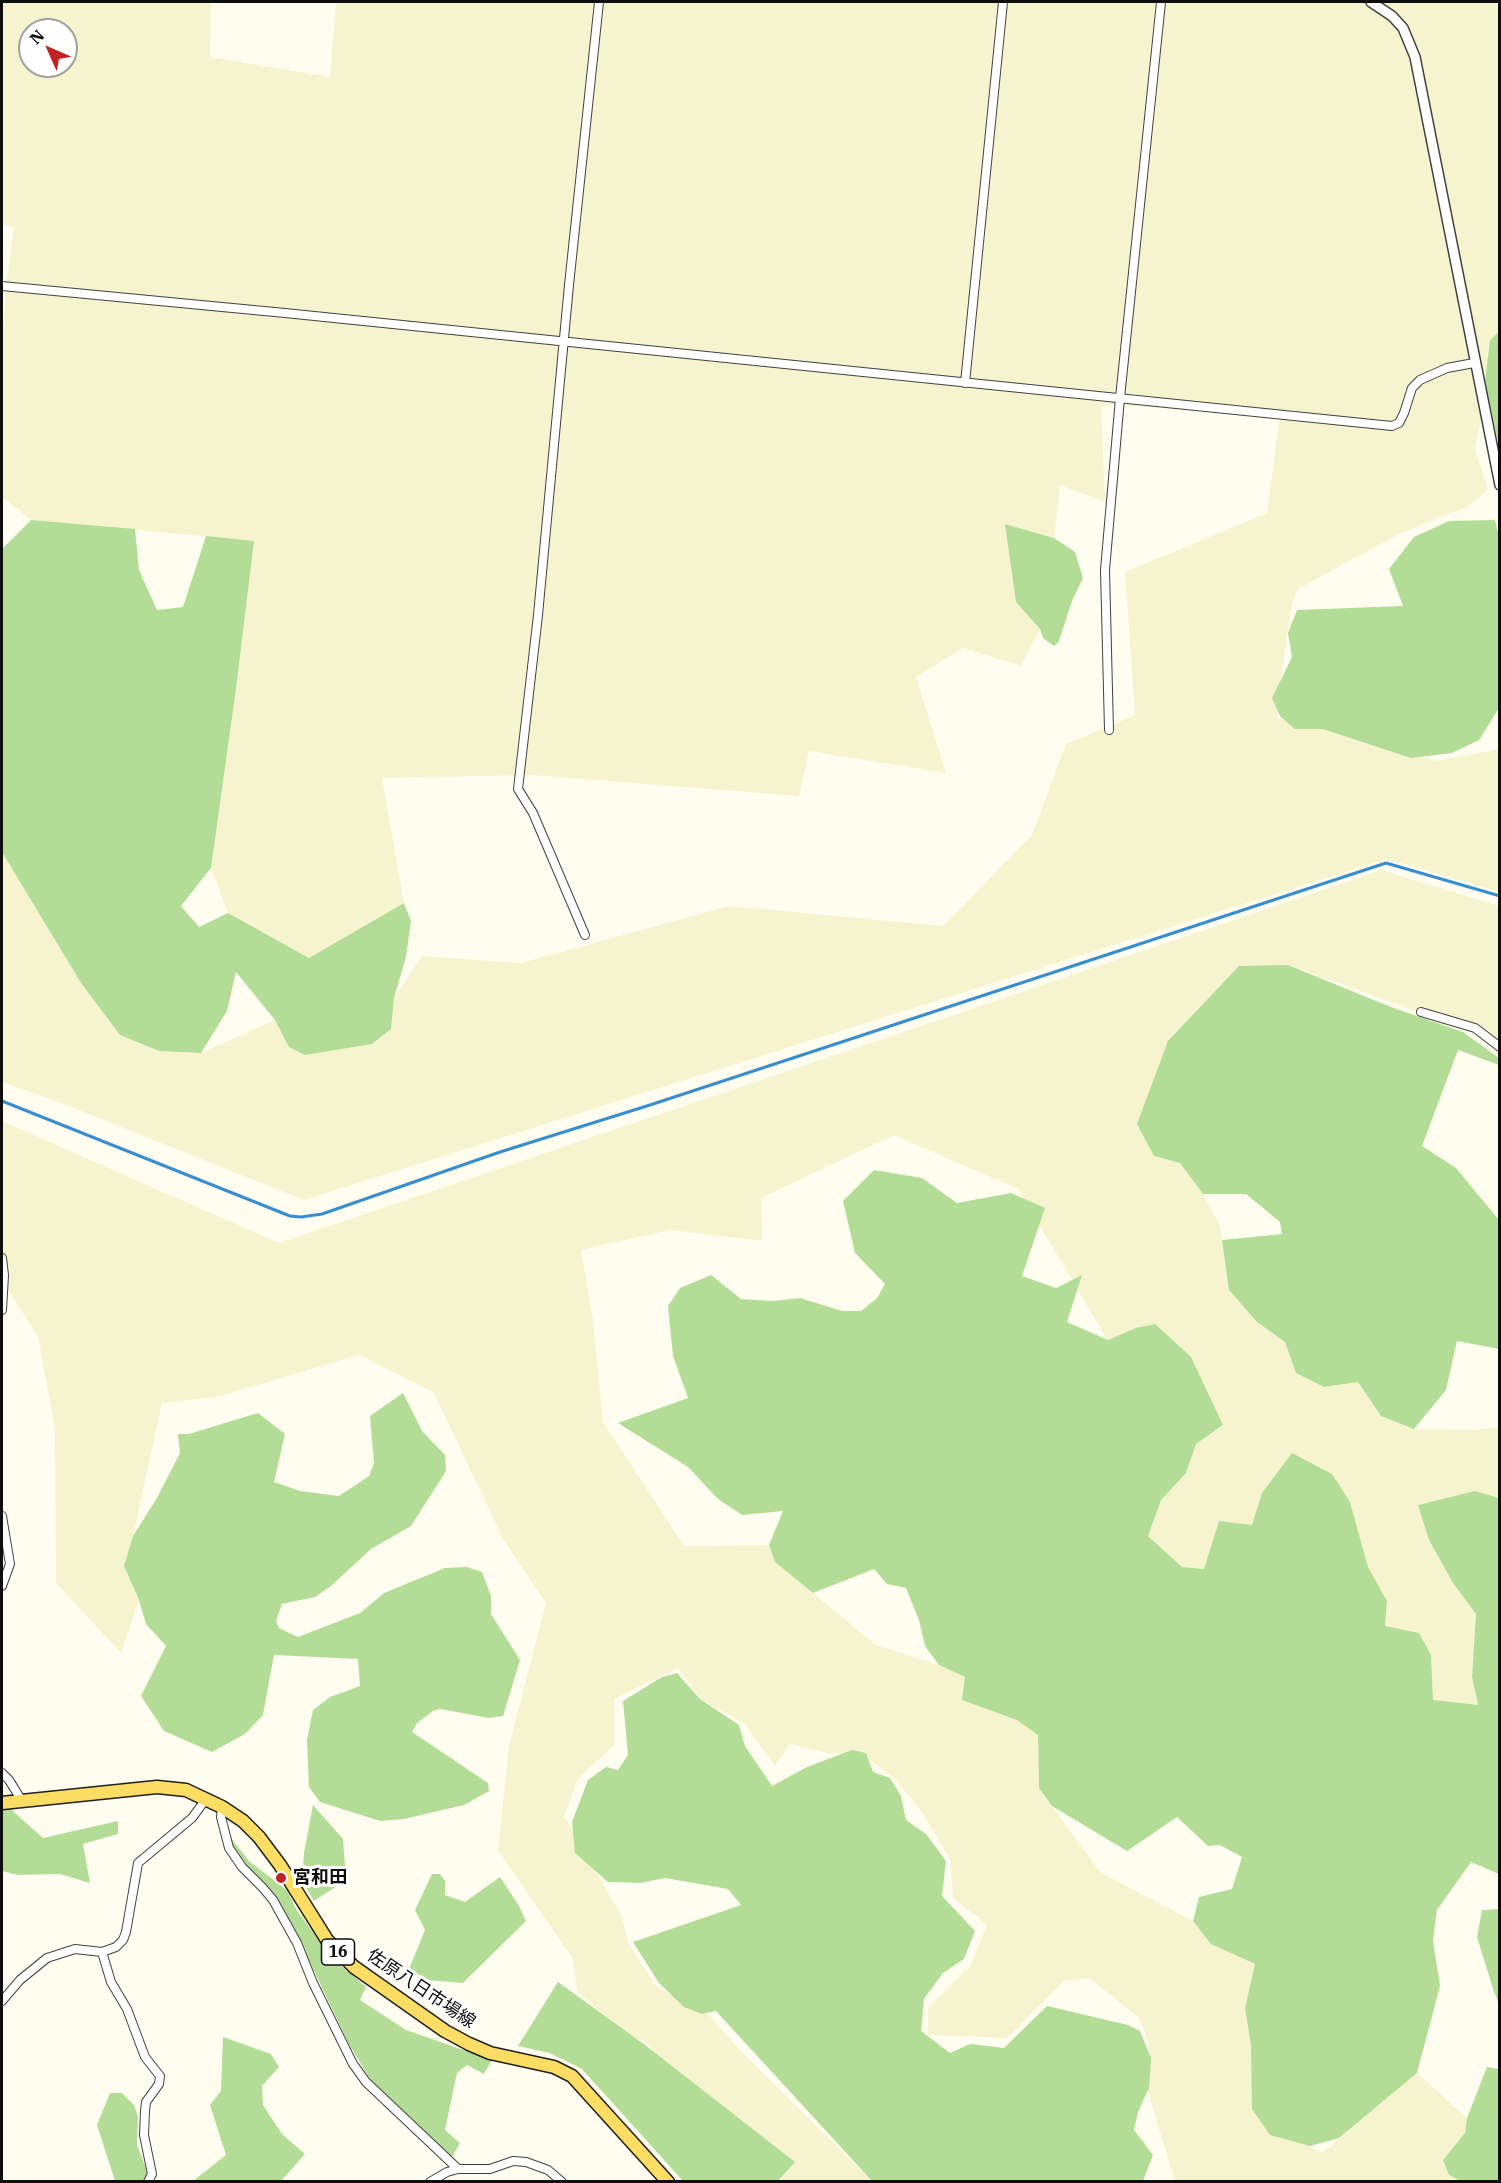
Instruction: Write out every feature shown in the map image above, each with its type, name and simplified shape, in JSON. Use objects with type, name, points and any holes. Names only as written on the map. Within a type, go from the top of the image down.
[{"type":"main road","name":"佐原八日市場線","points":[[2,1803],[157,1787],[186,1790],[222,1807],[243,1821],[264,1844],[327,1940],[354,1967],[445,2031],[469,2044],[490,2054],[554,2067],[572,2076],[669,2181]]},
{"type":"street","points":[[585,935],[533,813],[518,789],[538,615],[563,341],[599,2]]},
{"type":"street","points":[[965,383],[1003,2]]},
{"type":"street","points":[[1109,729],[1105,570],[1120,398],[1161,2]]},
{"type":"street","points":[[1371,2],[1392,16],[1403,28],[1415,57],[1500,486]]},
{"type":"street","points":[[2,286],[1392,426],[1399,423],[1412,388],[1420,380],[1447,368],[1474,363]]},
{"type":"street","points":[[1420,1012],[1475,1028],[1500,1047]]},
{"type":"street","points":[[2,1258],[4,1275],[2,1310]]},
{"type":"street","points":[[2,1516],[9,1564],[2,1586]]},
{"type":"street","points":[[2,1773],[22,1801]]},
{"type":"street","points":[[2,2001],[20,1980],[47,1958],[75,1949],[102,1952],[116,1947],[123,1940],[126,1932],[138,1863],[192,1818],[206,1799]]},
{"type":"street","points":[[222,1807],[221,1818],[229,1848],[242,1867],[273,1900],[297,1943],[313,1983],[353,2064],[366,2082],[458,2169]]},
{"type":"street","points":[[102,1952],[111,1982],[127,2009],[145,2057],[161,2080],[146,2102],[144,2111],[144,2135],[152,2174],[148,2181]]},
{"type":"street","points":[[430,2181],[458,2169],[490,2169],[513,2161],[526,2162],[548,2170],[562,2181]]},
{"type":"shaded area","points":[[2,2],[211,2],[210,57],[330,77],[336,2],[1499,2],[1499,340],[1475,449],[1488,490],[1469,506],[1403,532],[1298,589],[1292,604],[1278,696],[1278,718],[1368,740],[1436,761],[1499,749],[1499,892],[1387,859],[304,1200],[64,1104],[2,1082],[2,852],[81,983],[120,1035],[159,1051],[201,1053],[275,1020],[289,1046],[305,1055],[372,1044],[391,1029],[394,998],[422,956],[521,963],[729,906],[943,926],[1032,835],[1066,744],[1135,715],[1125,572],[1267,513],[1280,416],[1101,404],[1105,502],[1060,485],[1054,538],[1006,524],[1016,602],[1040,629],[1021,666],[963,648],[916,677],[946,773],[809,751],[799,796],[531,775],[382,778],[404,903],[309,958],[228,913],[211,868],[254,541],[31,520],[2,497],[2,345],[6,286],[14,227],[2,224]]},
{"type":"shaded area","points":[[1382,870],[1499,906],[1499,1041],[1288,965],[1154,1156],[1180,1163],[1203,1194],[1220,1226],[1229,1290],[1257,1322],[1285,1342],[1296,1373],[1324,1387],[1358,1382],[1381,1416],[1414,1429],[1474,1430],[1499,1427],[1499,1498],[1475,1491],[1418,1505],[1429,1540],[1453,1583],[1476,1614],[1472,1677],[1478,1706],[1433,1700],[1431,1655],[1419,1633],[1385,1626],[1387,1601],[1368,1567],[1350,1502],[1262,1493],[1252,1525],[1219,1521],[1204,1569],[1182,1567],[1148,1536],[1161,1500],[1186,1473],[1196,1444],[1223,1426],[1136,1328],[1108,1341],[1018,1189],[894,1135],[761,1198],[762,1241],[670,1230],[581,1250],[593,1320],[603,1422],[684,1546],[769,1545],[775,1562],[876,1645],[939,1665],[965,1677],[962,1700],[1017,1720],[1038,1735],[1039,1788],[1100,1872],[1193,1921],[1211,1944],[1255,1964],[1245,2008],[1270,2135],[1310,2146],[1322,2153],[1417,2073],[1467,2118],[1465,2133],[1443,2160],[1449,2175],[1460,2181],[1175,2181],[1147,2089],[1150,2054],[1144,2029],[1138,2017],[1089,1978],[1064,1981],[1007,2038],[928,2035],[928,2008],[970,1966],[987,1925],[953,1898],[950,1859],[920,1809],[894,1778],[859,1753],[832,1754],[790,1744],[775,1766],[744,1723],[702,1700],[678,1668],[614,1699],[614,1745],[578,1779],[564,1816],[622,1917],[628,1943],[656,1986],[710,2016],[739,2049],[872,2181],[779,2181],[793,2164],[666,2064],[644,2041],[628,2036],[577,1991],[573,1959],[498,1850],[509,1746],[546,1603],[502,1537],[434,1393],[359,1355],[217,1397],[162,1403],[133,1536],[124,1566],[139,1600],[121,1653],[56,1583],[55,1429],[38,1336],[2,1281],[2,1121],[279,1243]]},
{"type":"green space","points":[[1499,332],[1499,446],[1485,382],[1490,340]]},
{"type":"green space","points":[[31,520],[135,529],[139,570],[157,610],[183,607],[206,536],[254,541],[211,868],[181,906],[199,927],[228,913],[309,958],[404,903],[411,921],[406,957],[394,998],[391,1029],[372,1044],[305,1055],[289,1047],[275,1020],[236,972],[227,1011],[201,1053],[159,1051],[120,1035],[81,983],[2,852],[2,547]]},
{"type":"green space","points":[[1495,520],[1500,541],[1499,708],[1479,740],[1452,753],[1411,758],[1323,729],[1295,729],[1280,716],[1272,698],[1292,657],[1288,633],[1297,610],[1403,606],[1389,569],[1414,537],[1449,521]]},
{"type":"green space","points":[[1005,524],[1054,538],[1075,552],[1083,578],[1072,601],[1059,641],[1054,646],[1043,638],[1040,629],[1016,602]]},
{"type":"green space","points":[[1288,965],[1391,1007],[1463,1032],[1499,1058],[1499,1065],[1458,1050],[1422,1146],[1456,1168],[1499,1220],[1499,1349],[1457,1341],[1446,1390],[1414,1429],[1381,1416],[1358,1382],[1324,1387],[1296,1373],[1285,1342],[1257,1322],[1229,1290],[1222,1240],[1282,1234],[1280,1222],[1246,1194],[1203,1194],[1180,1163],[1154,1156],[1137,1124],[1168,1041],[1239,966]]},
{"type":"green space","points":[[874,1170],[922,1178],[957,1203],[1011,1193],[1045,1208],[1022,1276],[1056,1288],[1082,1275],[1067,1322],[1108,1340],[1136,1328],[1155,1324],[1191,1357],[1223,1425],[1196,1444],[1186,1473],[1161,1500],[1148,1536],[1182,1567],[1204,1569],[1219,1521],[1252,1525],[1262,1493],[1292,1453],[1332,1474],[1350,1502],[1368,1567],[1387,1601],[1385,1626],[1419,1633],[1431,1655],[1433,1700],[1478,1705],[1472,1677],[1476,1614],[1453,1583],[1429,1540],[1418,1505],[1475,1491],[1499,1498],[1499,1874],[1471,1862],[1437,1910],[1433,1941],[1440,1986],[1417,2073],[1339,2138],[1310,2146],[1270,2135],[1252,2109],[1251,2046],[1245,2008],[1255,1964],[1211,1944],[1193,1921],[1199,1897],[1232,1889],[1242,1857],[1220,1845],[1208,1846],[1177,1817],[1127,1851],[1052,1806],[1039,1788],[1038,1735],[1017,1720],[962,1700],[965,1677],[939,1665],[925,1646],[919,1620],[906,1588],[887,1584],[874,1569],[813,1593],[775,1562],[769,1545],[783,1511],[742,1515],[718,1499],[688,1467],[618,1423],[688,1398],[673,1356],[668,1306],[680,1288],[711,1275],[741,1299],[773,1301],[800,1298],[842,1311],[861,1311],[877,1298],[885,1284],[855,1253],[843,1201]]},
{"type":"green space","points":[[403,1393],[422,1431],[445,1455],[446,1471],[411,1526],[371,1549],[331,1586],[315,1597],[282,1604],[276,1621],[279,1628],[298,1637],[360,1613],[384,1593],[445,1568],[467,1567],[482,1572],[491,1596],[491,1614],[520,1660],[503,1716],[489,1718],[440,1709],[433,1711],[417,1723],[412,1732],[488,1783],[489,1791],[464,1805],[404,1819],[380,1821],[320,1802],[309,1787],[307,1740],[313,1710],[330,1697],[360,1686],[358,1659],[274,1655],[263,1715],[245,1734],[212,1752],[164,1731],[141,1696],[166,1646],[146,1624],[139,1600],[124,1566],[133,1536],[157,1498],[180,1453],[178,1434],[189,1434],[258,1413],[285,1434],[274,1482],[300,1491],[339,1496],[369,1476],[374,1463],[370,1416]]},
{"type":"green space","points":[[677,1673],[700,1699],[739,1725],[745,1746],[772,1786],[807,1767],[852,1750],[866,1753],[873,1772],[890,1778],[901,1796],[906,1820],[926,1834],[946,1861],[942,1896],[975,1931],[964,1959],[943,1973],[924,1999],[921,2031],[950,2053],[970,2044],[1004,2048],[1047,2006],[1128,2025],[1140,2031],[1151,2058],[1149,2088],[1138,2112],[1134,2130],[1153,2155],[1143,2181],[872,2181],[716,2011],[702,2014],[684,2007],[659,1983],[633,1942],[741,1905],[728,1889],[665,1878],[640,1883],[608,1882],[575,1853],[572,1822],[588,1780],[606,1767],[618,1770],[628,1755],[623,1701],[662,1677]]},
{"type":"green space","points":[[2,1796],[15,1813],[43,1838],[118,1821],[118,1834],[83,1844],[90,1883],[60,1874],[18,1875],[2,1871]]},
{"type":"green space","points":[[313,1805],[343,1839],[346,1880],[314,1901],[302,1881],[304,1853]]},
{"type":"green space","points":[[231,1838],[250,1862],[287,1890],[296,1909],[331,1957],[366,1987],[360,2000],[406,2030],[492,2060],[484,2074],[467,2065],[457,2073],[445,2130],[460,2143],[452,2157],[371,2081],[349,2044],[301,1944],[233,1851]]},
{"type":"green space","points":[[432,1874],[440,1874],[445,1881],[445,1895],[465,1902],[500,1877],[526,1921],[463,1983],[428,1980],[409,1969],[425,1930],[415,1910]]},
{"type":"green space","points":[[1500,1909],[1499,2004],[1477,1937],[1482,1910]]},
{"type":"green space","points":[[558,1982],[645,2045],[795,2162],[778,2181],[683,2181],[582,2069],[550,2053],[518,2046]]},
{"type":"green space","points":[[223,2037],[271,2054],[279,2067],[262,2086],[263,2105],[282,2134],[305,2154],[281,2181],[193,2181],[226,2155],[210,2105],[221,2091]]},
{"type":"green space","points":[[1487,2067],[1499,2069],[1499,2181],[1460,2181],[1449,2175],[1443,2160],[1465,2133],[1467,2118]]},
{"type":"green space","points":[[110,2093],[122,2093],[134,2105],[138,2117],[137,2145],[151,2181],[115,2181],[97,2125]]},
{"type":"waterway","points":[[2,1101],[290,1216],[301,1217],[322,1214],[500,1152],[650,1105],[1386,863],[1500,896]]},
{"type":"place","name":"宮和田","points":[[281,1878]]}]
